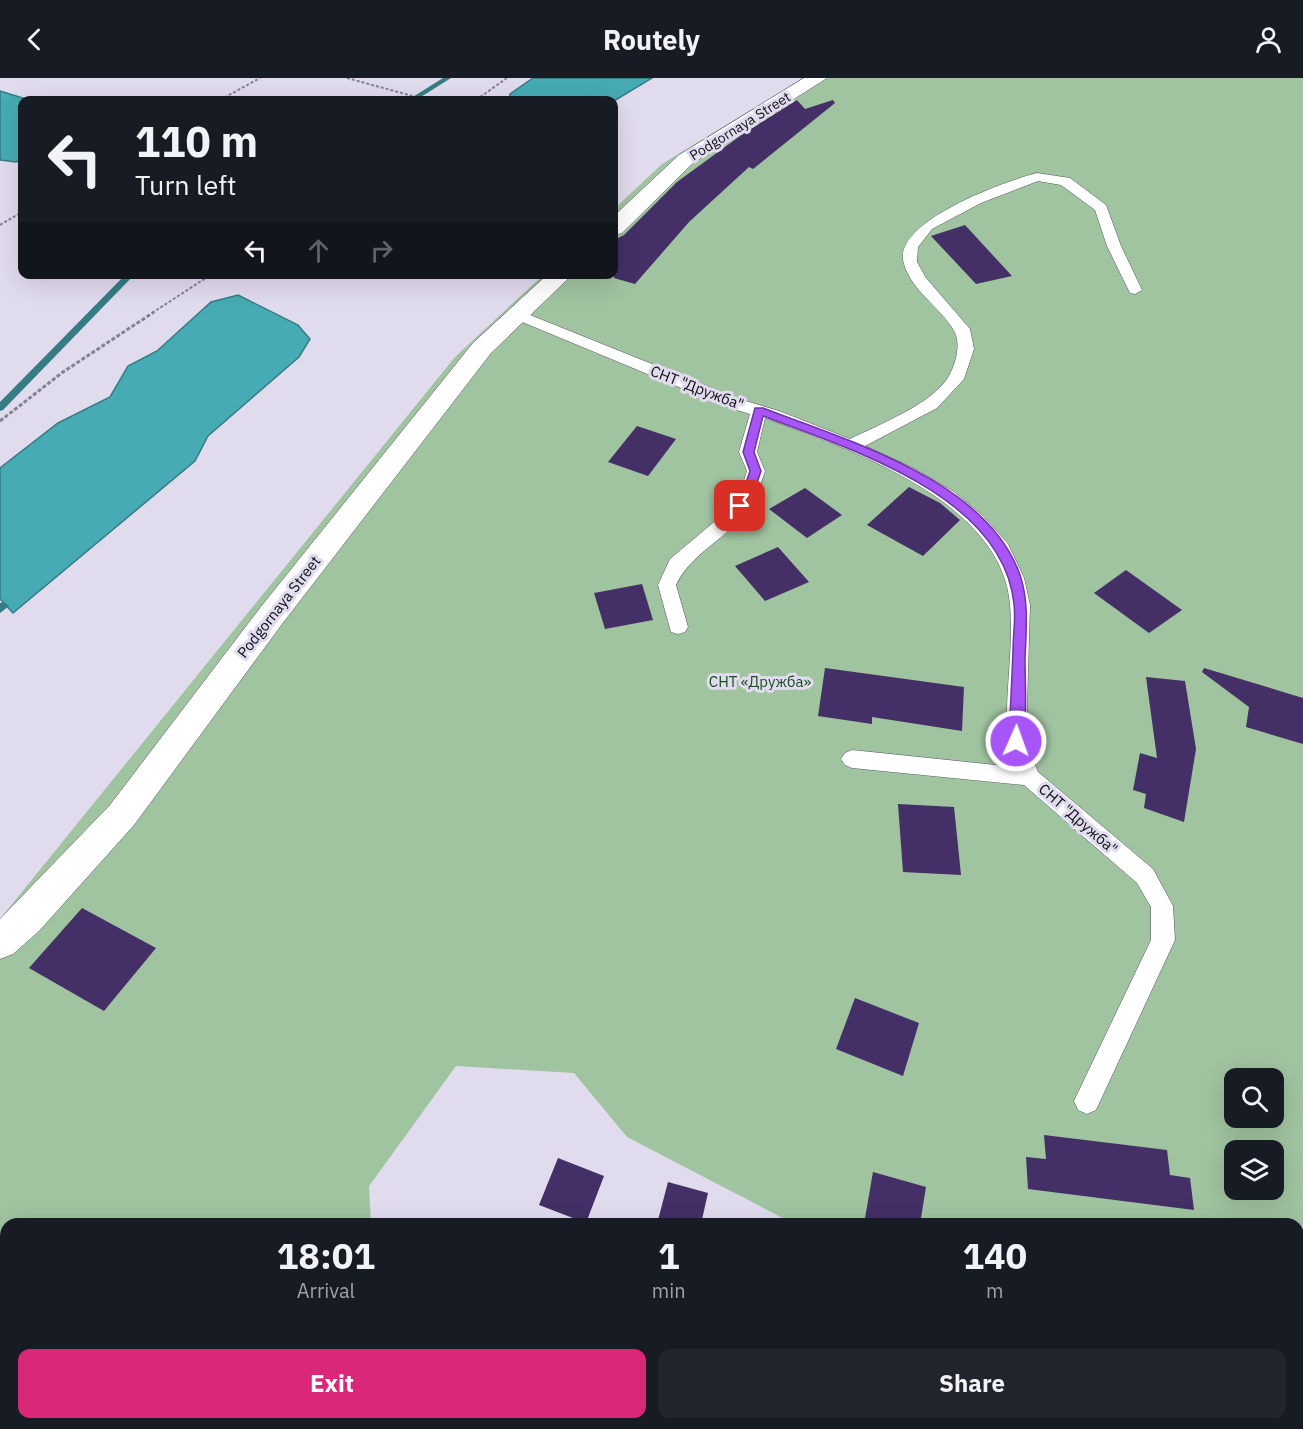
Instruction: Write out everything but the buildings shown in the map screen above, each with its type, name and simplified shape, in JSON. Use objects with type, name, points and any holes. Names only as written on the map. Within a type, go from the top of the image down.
[{"type":"street","name":"Podgornaya Street","points":[[618,224],[686,159],[817,78]]},
{"type":"street","name":"Podgornaya Street","points":[[0,942],[26,918],[122,814],[271,616],[482,348],[557,279]]},
{"type":"lane","points":[[851,446],[932,405],[956,379],[966,349],[962,328],[919,280],[910,262],[911,247],[927,226],[976,201],[1037,177],[1065,182],[1101,208],[1114,246],[1136,290]]},
{"type":"lane","name":"СНТ \"Дружба\"","points":[[520,315],[733,404],[759,411],[851,446],[909,473],[948,496],[977,520],[1002,549],[1015,578],[1020,605],[1016,741],[1029,777],[1067,813],[1145,876],[1162,906],[1163,940],[1087,1101]]},
{"type":"lane","points":[[678,627],[667,585],[677,564],[732,516],[748,495],[756,471],[748,452],[759,411]]},
{"type":"lane","points":[[852,759],[1029,777]]},
{"type":"path","points":[[227,96],[260,78]]},
{"type":"path","points":[[347,78],[410,96]]},
{"type":"path","points":[[482,96],[507,78]]},
{"type":"path","points":[[0,225],[18,214]]},
{"type":"path","points":[[0,421],[63,372],[204,279]]},
{"type":"green space","name":"СНТ «Дружба»","points":[[803,78],[1303,78],[1303,1218],[782,1218],[627,1137],[574,1073],[456,1066],[369,1186],[371,1218],[0,1218],[0,919],[455,357],[539,279],[618,279],[618,205],[662,164]]},
{"type":"water","points":[[533,78],[652,78],[618,99],[618,96],[510,96]]},
{"type":"water","points":[[0,91],[18,97],[18,161],[0,160]]},
{"type":"water","points":[[238,295],[298,325],[310,339],[299,357],[208,436],[195,461],[13,613],[0,599],[0,468],[58,423],[110,397],[128,366],[157,351],[211,302]]},
{"type":"waterway","points":[[419,96],[448,78]]},
{"type":"waterway","points":[[0,408],[126,279]]},
{"type":"waterway","points":[[0,609],[4,606]]},
{"type":"route","points":[[740,506],[748,495],[756,471],[748,452],[759,411],[851,446],[909,473],[948,496],[977,520],[1002,549],[1015,578],[1020,605],[1016,741]]}]
